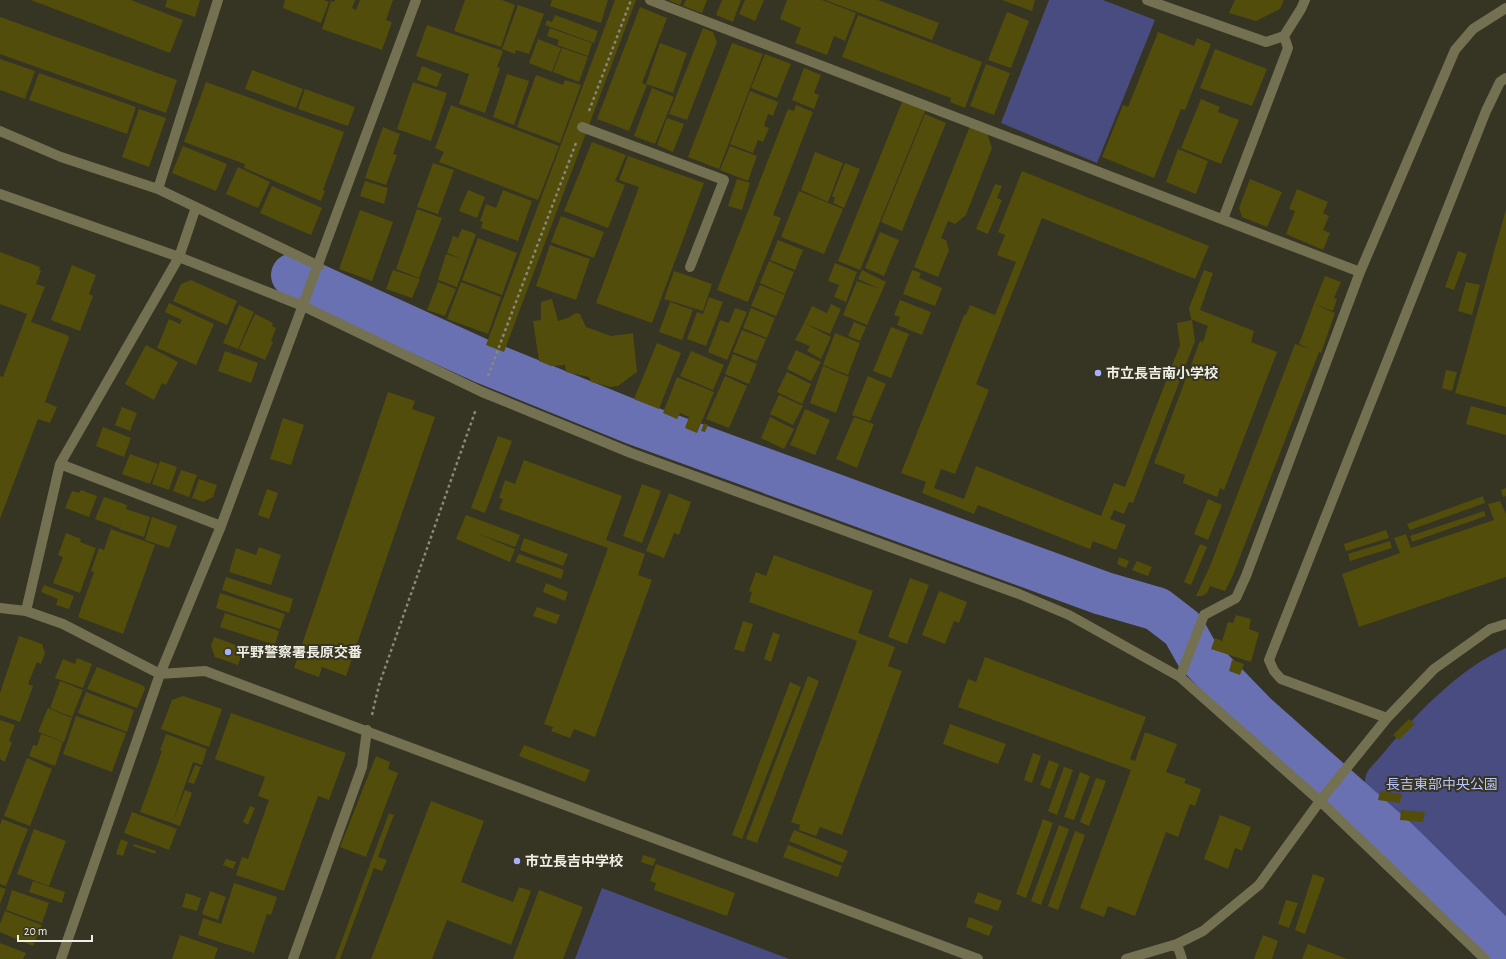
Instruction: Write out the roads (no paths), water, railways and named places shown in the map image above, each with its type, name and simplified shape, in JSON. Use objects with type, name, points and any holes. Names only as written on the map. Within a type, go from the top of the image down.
[{"type":"street","points":[[158,188],[218,0]]},
{"type":"street","points":[[62,959],[160,674],[221,526],[319,266],[416,0]]},
{"type":"street","points":[[650,0],[1360,272]]},
{"type":"street","points":[[1148,0],[1266,42],[1284,36],[1305,0]]},
{"type":"street","points":[[1180,677],[1204,616],[1236,598],[1241,587],[1360,272],[1455,50],[1473,30],[1506,8]]},
{"type":"street","points":[[1223,219],[1288,48],[1284,36]]},
{"type":"street","points":[[1387,718],[1281,679],[1274,671],[1269,660],[1486,111],[1500,82],[1506,78]]},
{"type":"street","points":[[582,127],[724,180],[690,267]]},
{"type":"street","points":[[0,131],[61,157],[158,188],[319,266]]},
{"type":"street","points":[[0,194],[179,257],[303,306],[482,392],[631,453],[1019,594],[1069,615],[1180,677],[1320,801],[1485,959]]},
{"type":"street","points":[[26,611],[60,464],[179,257],[196,207]]},
{"type":"street","points":[[60,464],[221,526]]},
{"type":"street","points":[[0,608],[26,611],[63,624],[160,674],[205,671],[368,730],[978,959]]},
{"type":"street","points":[[1126,959],[1177,944],[1203,931],[1259,885],[1320,801],[1387,718],[1434,668],[1490,629],[1506,624]]},
{"type":"street","points":[[293,959],[362,767],[368,730]]},
{"type":"street","points":[[1177,944],[1182,959]]},
{"type":"waterway","points":[[293,275],[482,361],[635,423],[1102,593],[1157,609],[1183,629],[1197,654],[1256,715],[1397,840],[1506,947]]},
{"type":"place","name":"市立長吉南小学校","points":[[1098,373]]},
{"type":"place","name":"平野警察署長原交番","points":[[228,652]]},
{"type":"place","name":"市立長吉中学校","points":[[517,861]]},
{"type":"park label","name":"長吉東部中央公園","points":[[1442,784]]}]
